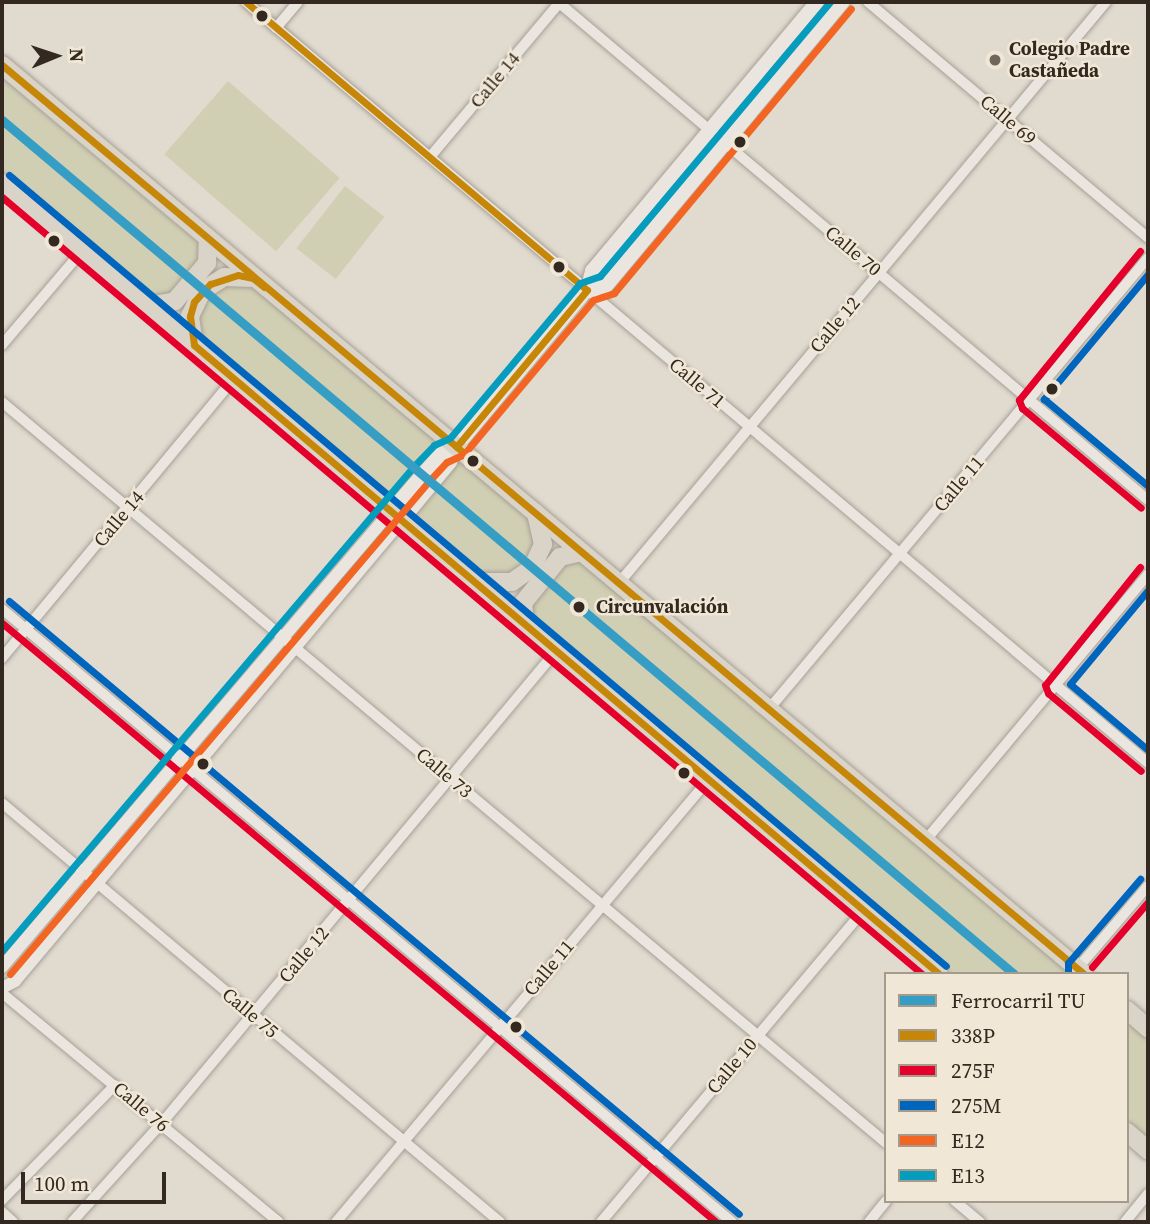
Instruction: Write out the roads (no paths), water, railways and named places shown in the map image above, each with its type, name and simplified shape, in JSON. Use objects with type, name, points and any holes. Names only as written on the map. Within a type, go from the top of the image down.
[{"type":"highway","points":[[2,65],[1081,971]]},
{"type":"highway","points":[[2,183],[937,972]]},
{"type":"highway","points":[[148,306],[175,301],[207,263],[208,238]]},
{"type":"highway","points":[[194,345],[190,316],[202,291],[224,277],[253,278]]},
{"type":"highway","points":[[475,582],[512,582],[532,568],[542,544],[536,513]]},
{"type":"highway","points":[[525,625],[523,603],[560,557],[581,552]]},
{"type":"highway","points":[[1129,1012],[1148,1028]]},
{"type":"highway","points":[[1129,1134],[1148,1150]]},
{"type":"main road","points":[[396,516],[441,453],[456,447],[587,290],[592,271],[817,2]]},
{"type":"main road","points":[[587,290],[606,286],[843,2]]},
{"type":"street","name":"Calle 71","points":[[246,2],[1148,763]]},
{"type":"street","points":[[276,28],[298,2]]},
{"type":"street","name":"Calle 70","points":[[559,2],[1148,500]]},
{"type":"street","name":"Calle 14","points":[[430,157],[559,2]]},
{"type":"street","name":"Calle 69","points":[[868,2],[1148,238]]},
{"type":"street","name":"Calle 12","points":[[619,583],[1106,2]]},
{"type":"street","points":[[2,345],[82,251]]},
{"type":"street","name":"Calle 11","points":[[769,709],[1148,258]]},
{"type":"street","name":"Calle 14","points":[[2,658],[234,379]]},
{"type":"street","name":"Calle 73","points":[[2,402],[884,1141]]},
{"type":"street","points":[[2,968],[178,758],[283,638],[396,516]]},
{"type":"street","points":[[2,990],[15,981],[193,770],[294,648],[396,516]]},
{"type":"street","points":[[925,841],[1148,574]]},
{"type":"street","points":[[2,609],[732,1222]]},
{"type":"street","name":"Calle 12","points":[[72,1222],[161,1124],[452,779],[556,651]]},
{"type":"street","name":"Calle 11","points":[[336,1222],[709,779]]},
{"type":"street","name":"Calle 75","points":[[2,803],[85,870],[96,883],[252,1016],[500,1222]]},
{"type":"street","points":[[1081,971],[1148,886]]},
{"type":"street","name":"Calle 10","points":[[601,1222],[864,910]]},
{"type":"street","name":"Calle 76","points":[[2,990],[279,1222]]},
{"type":"street","points":[[2,1200],[116,1086]]},
{"type":"street","points":[[1125,1222],[1148,1194]]},
{"type":"street","points":[[869,1222],[884,1203]]},
{"type":"street","points":[[957,1203],[980,1222]]},
{"type":"street","points":[[2,1212],[13,1222]]},
{"type":"rail line","name":"TU","points":[[2,120],[1012,972]]},
{"type":"place","name":"Colegio Padre Castañeda","points":[[995,60]]},
{"type":"place","name":"Circunvalación","points":[[579,607]]}]
